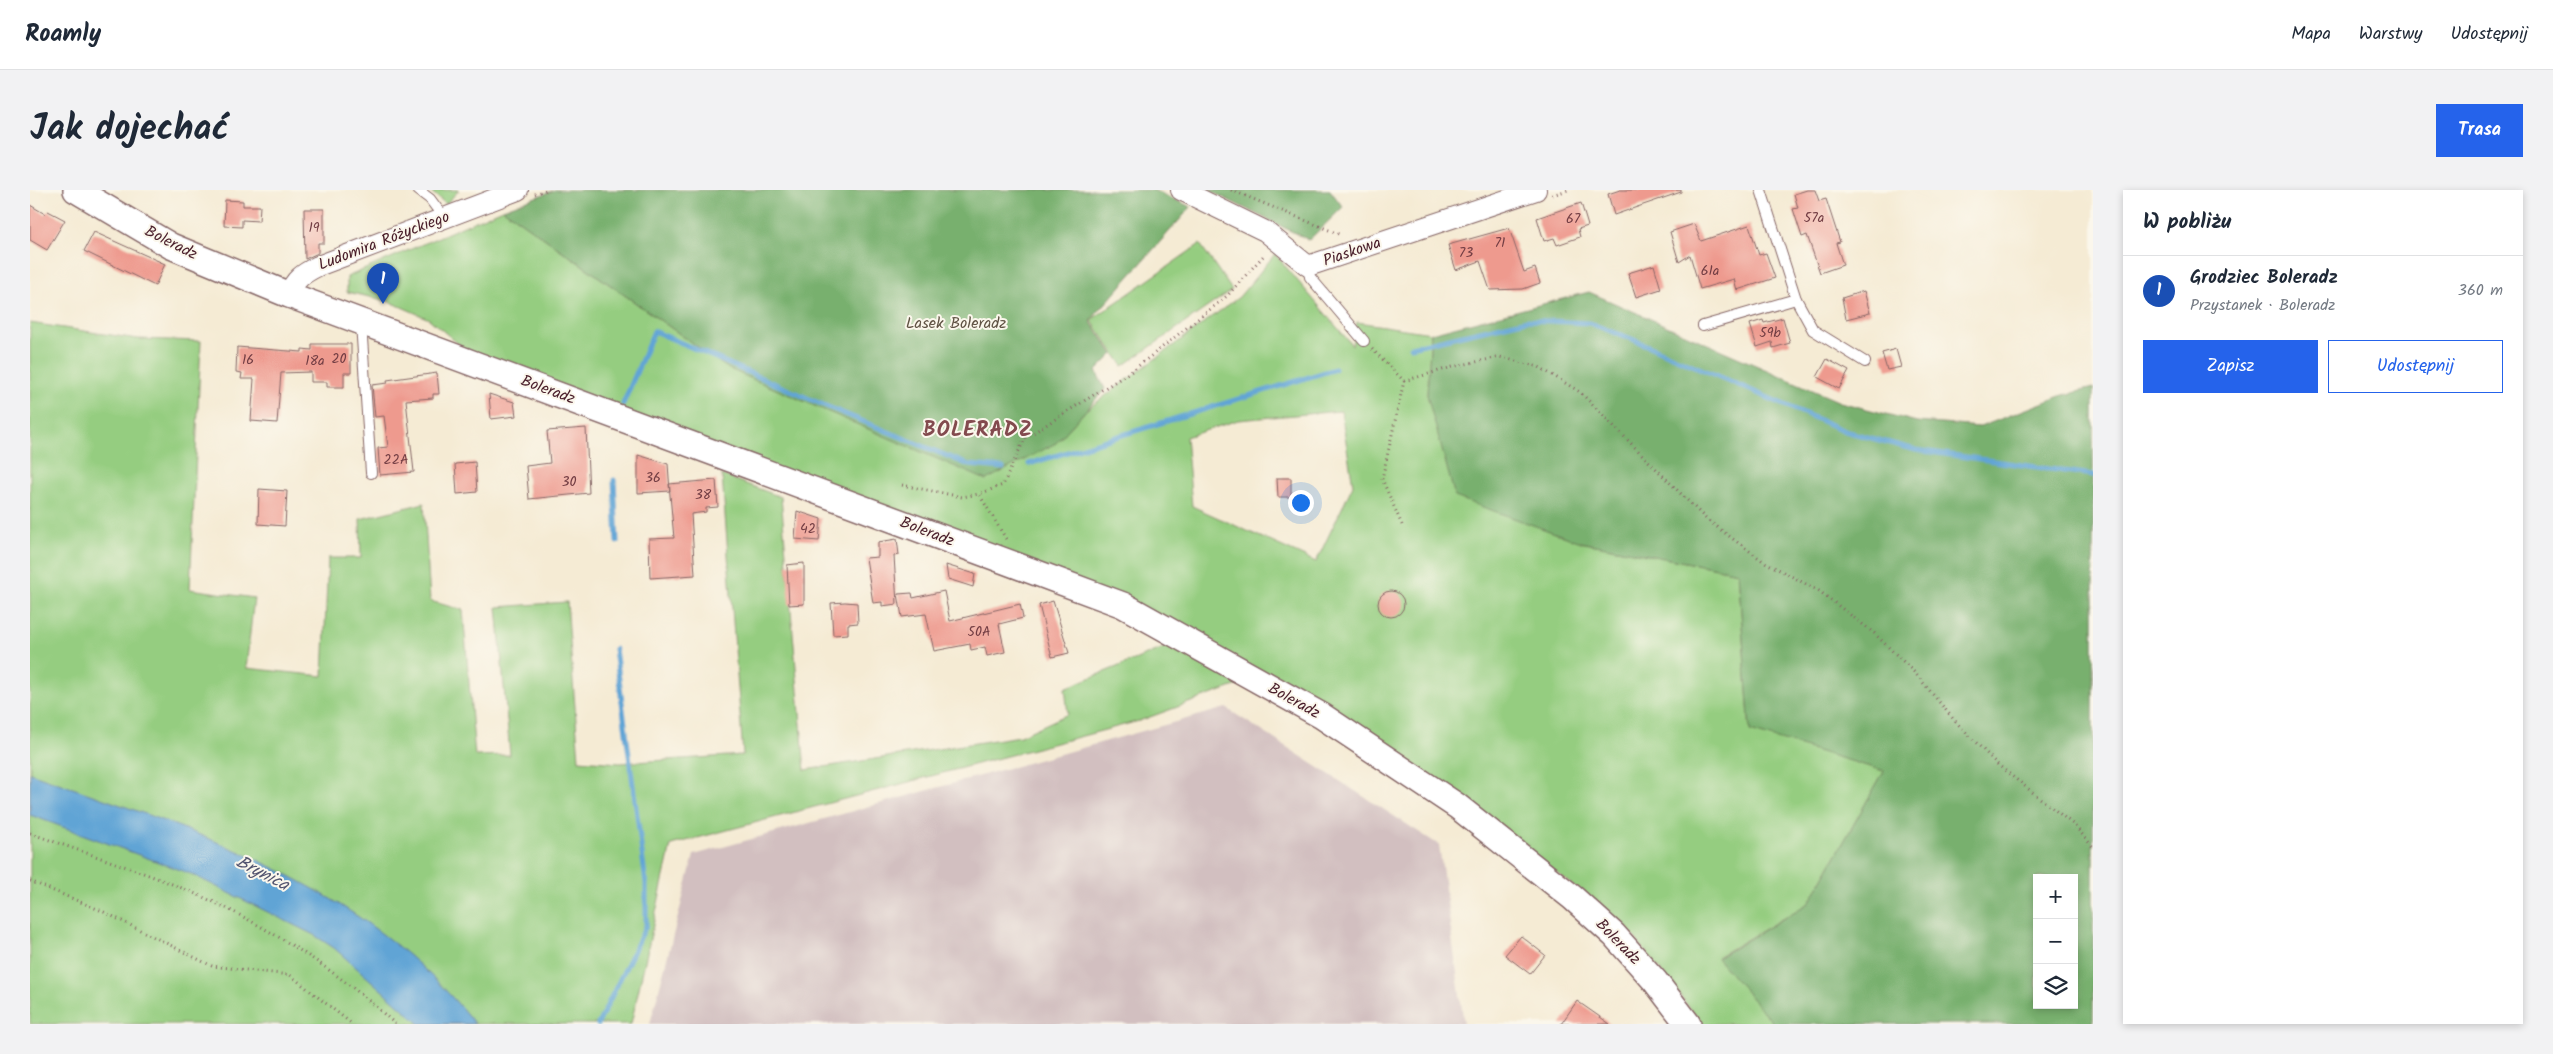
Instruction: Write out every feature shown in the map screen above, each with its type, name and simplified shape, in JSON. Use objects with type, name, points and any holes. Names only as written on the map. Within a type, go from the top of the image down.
[{"type":"street","name":"Boleradz","points":[[76,190],[171,246],[289,295],[1123,605],[1322,716],[1457,806],[1573,898],[1614,935],[1655,981],[1688,1024]]},
{"type":"street","name":"Ludomira Różyckiego","points":[[289,295],[292,286],[302,274],[318,266],[518,190]]},
{"type":"street","name":"Piaskowa","points":[[1182,190],[1265,231],[1308,266],[1366,248],[1434,222],[1536,190]]},
{"type":"lane","points":[[418,190],[430,199],[444,218]]},
{"type":"lane","points":[[1760,190],[1796,299],[1813,330],[1865,362]]},
{"type":"lane","points":[[1308,266],[1310,277],[1364,341]]},
{"type":"lane","points":[[1703,326],[1796,299]]},
{"type":"lane","points":[[360,322],[370,473]]},
{"type":"path","points":[[1231,190],[1357,242],[1366,248]]},
{"type":"path","points":[[902,484],[962,497],[979,494],[1003,485],[1025,438],[1073,407],[1095,396],[1168,343],[1227,296],[1277,240]]},
{"type":"path","points":[[1364,341],[1404,382]]},
{"type":"path","points":[[1404,382],[1456,366],[1500,357],[1539,367],[1580,392],[1706,519],[1763,561],[1819,591],[1874,633],[1916,672],[1955,721],[1998,765],[2074,824],[2093,847]]},
{"type":"path","points":[[1402,525],[1382,479],[1404,382]]},
{"type":"path","points":[[979,494],[1012,551],[1008,562]]},
{"type":"path","points":[[30,834],[166,883],[225,908],[314,957],[395,1024]]},
{"type":"path","points":[[30,881],[102,911],[212,966],[290,974],[352,1024]]},
{"type":"shaded area","points":[[1226,708],[1439,845],[1464,1024],[650,1024],[694,855]]},
{"type":"green space","points":[[429,190],[459,190],[446,204]]},
{"type":"green space","name":"Lasek Boleradz","points":[[555,190],[1153,190],[1191,207],[1090,321],[1113,354],[1096,371],[1105,389],[1056,443],[986,480],[729,369],[503,209]]},
{"type":"green space","points":[[1208,190],[1330,190],[1343,207],[1309,240]]},
{"type":"green space","points":[[503,209],[729,369],[1056,443],[1086,410],[1239,297],[1275,254],[1352,345],[1357,322],[1431,333],[1427,395],[1580,542],[1738,572],[1750,730],[1884,771],[1809,903],[1717,957],[1774,1024],[1702,1024],[1631,933],[1474,806],[1295,687],[462,347],[429,319],[388,301],[347,292],[347,277]],"holes":[[[1341,411],[1353,485],[1316,562],[1192,506],[1186,437],[1238,420]]]},
{"type":"green space","points":[[1200,244],[1232,290],[1123,366],[1091,320]]},
{"type":"green space","points":[[1589,292],[1840,402],[1917,422],[1980,427],[2060,396],[2093,388],[2093,1024],[1774,1024],[1717,958],[1809,903],[1884,771],[1750,731],[1738,572],[1580,542],[1455,497],[1427,395],[1431,333]]},
{"type":"green space","points":[[30,323],[138,339],[201,341],[190,589],[254,598],[246,668],[323,676],[328,558],[361,558],[360,519],[424,503],[430,601],[463,610],[475,756],[510,755],[497,607],[567,602],[579,760],[620,763],[743,755],[722,475],[781,497],[805,770],[1020,736],[1068,714],[1065,688],[1171,645],[1238,685],[1139,721],[671,845],[631,1024],[30,1024]]},
{"type":"water","name":"Brynica","points":[[30,773],[154,817],[214,841],[272,867],[328,897],[381,933],[430,975],[475,1024],[420,1024],[334,948],[314,935],[191,874],[30,815]]},
{"type":"building","points":[[1620,190],[1681,190],[1681,192],[1614,215],[1608,194]]},
{"type":"building","points":[[1815,190],[1819,201],[1826,199],[1840,242],[1836,243],[1843,265],[1820,273],[1807,235],[1802,237],[1793,209],[1798,208],[1794,194]]},
{"type":"building","points":[[225,200],[243,201],[243,206],[260,206],[259,221],[242,220],[242,227],[224,226]]},
{"type":"building","points":[[1581,203],[1588,226],[1578,229],[1580,237],[1557,245],[1554,238],[1544,241],[1537,218]]},
{"type":"building","points":[[30,205],[45,214],[48,211],[65,220],[47,250],[30,240]]},
{"type":"building","points":[[304,209],[324,209],[324,243],[318,243],[318,253],[305,259]]},
{"type":"building","points":[[1694,224],[1701,241],[1749,225],[1759,255],[1766,253],[1775,278],[1737,290],[1734,279],[1700,289],[1690,255],[1679,262],[1670,232]]},
{"type":"building","points":[[1509,228],[1524,272],[1535,268],[1540,283],[1523,289],[1490,290],[1480,261],[1456,270],[1448,245]]},
{"type":"building","points":[[94,232],[165,264],[155,286],[84,251]]},
{"type":"building","points":[[1654,265],[1661,289],[1636,297],[1628,273]]},
{"type":"building","points":[[1864,291],[1870,313],[1846,319],[1842,298]]},
{"type":"building","points":[[1783,318],[1790,343],[1773,348],[1772,342],[1757,347],[1750,324],[1763,320],[1764,323]]},
{"type":"building","points":[[312,344],[351,344],[351,373],[344,373],[344,387],[327,387],[327,382],[311,382],[311,372],[281,373],[277,423],[251,421],[254,379],[241,379],[242,373],[236,372],[237,347],[302,352],[302,349],[312,350]]},
{"type":"building","points":[[1896,349],[1901,367],[1887,370],[1882,353]]},
{"type":"building","points":[[1827,359],[1849,371],[1839,389],[1817,377]]},
{"type":"building","points":[[437,373],[439,394],[433,394],[433,398],[406,400],[414,472],[380,475],[378,448],[388,447],[384,416],[375,417],[372,385],[388,383],[387,380]]},
{"type":"building","points":[[489,394],[514,402],[516,416],[491,419]]},
{"type":"building","points":[[586,428],[589,493],[529,499],[526,466],[550,463],[547,431]]},
{"type":"building","points":[[638,455],[668,464],[670,491],[638,493]]},
{"type":"building","points":[[475,462],[477,492],[457,494],[455,464]]},
{"type":"building","points":[[1277,478],[1291,478],[1291,497],[1278,497]]},
{"type":"building","points":[[716,480],[718,507],[706,508],[706,512],[691,514],[695,575],[650,578],[649,539],[674,538],[669,484]]},
{"type":"building","points":[[259,489],[287,491],[285,526],[258,524]]},
{"type":"building","points":[[797,511],[821,519],[819,541],[795,539]]},
{"type":"building","points":[[897,539],[899,555],[894,556],[897,604],[882,606],[882,602],[873,603],[866,558],[878,557],[878,542]]},
{"type":"building","points":[[804,563],[804,604],[789,605],[787,565]]},
{"type":"building","points":[[946,565],[975,574],[973,587],[948,579]]},
{"type":"building","points":[[944,591],[950,621],[1020,604],[1023,618],[999,624],[1005,652],[987,656],[985,647],[971,650],[970,644],[934,651],[926,614],[902,617],[898,594],[912,593],[913,598]]},
{"type":"building","points":[[1391,591],[1400,595],[1404,604],[1400,613],[1391,617],[1382,613],[1378,604],[1382,595]]},
{"type":"building","points":[[1053,601],[1069,653],[1052,657],[1039,605]]},
{"type":"building","points":[[831,603],[857,603],[858,623],[848,624],[848,634],[833,635]]},
{"type":"building","points":[[1521,936],[1545,955],[1530,974],[1505,955]]},
{"type":"building","points":[[1577,1001],[1610,1024],[1561,1024]]},
{"type":"waterway","points":[[1411,347],[1527,320],[1589,323],[1632,339],[1845,431],[1916,450],[2093,475]]},
{"type":"waterway","points":[[623,404],[654,331],[828,407],[969,465],[1003,468]]},
{"type":"waterway","points":[[1029,464],[1335,369]]},
{"type":"waterway","points":[[614,480],[617,542]]},
{"type":"waterway","points":[[598,1024],[646,926],[646,883],[615,649]]},
{"type":"place","name":"Grodziec Boleradz","points":[[383,304]]},
{"type":"district","name":"BOLERADZ","points":[[978,430]]}]
